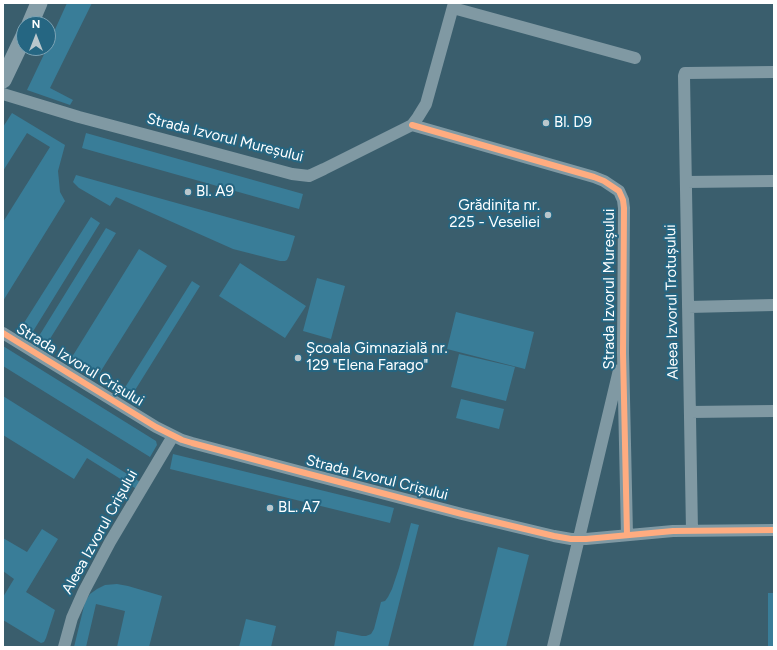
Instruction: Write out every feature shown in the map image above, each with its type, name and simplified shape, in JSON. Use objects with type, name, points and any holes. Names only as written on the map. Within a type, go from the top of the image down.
[{"type":"street","points":[[34,16],[40,3]]},
{"type":"street","points":[[412,125],[426,104],[453,5],[635,58]]},
{"type":"street","points":[[3,80],[16,53]]},
{"type":"street","name":"Aleea Izvorul Trotușului","points":[[692,531],[684,76],[687,72],[774,72]]},
{"type":"street","name":"Strada Izvorul Mureșului","points":[[3,94],[100,122],[302,176],[314,174],[412,125],[594,177],[604,181],[619,191],[623,200],[624,208],[623,353],[627,535]]},
{"type":"street","points":[[686,182],[774,181]]},
{"type":"street","points":[[688,307],[774,305]]},
{"type":"street","name":"Strada Izvorul Crișului","points":[[3,333],[152,424],[173,436],[192,444],[462,514],[554,536],[579,539],[673,531],[774,530]]},
{"type":"street","name":"Strada Izvorul Mureșului","points":[[553,647],[623,353]]},
{"type":"street","points":[[690,412],[774,411]]},
{"type":"street","name":"Aleea Izvorul Crișului","points":[[64,647],[72,618],[84,590],[107,547],[173,436]]},
{"type":"shaded area","points":[[67,3],[92,3],[50,88],[73,100],[70,105],[27,90],[43,56],[56,56],[56,27]]},
{"type":"shaded area","points":[[12,113],[65,145],[58,171],[60,192],[65,201],[3,301],[3,222],[50,147],[27,133],[3,171],[3,127]]},
{"type":"shaded area","points":[[86,133],[303,194],[299,209],[82,148]]},
{"type":"shaded area","points":[[76,175],[295,236],[289,256],[287,260],[280,261],[233,249],[116,197],[110,206],[79,188],[73,182]]},
{"type":"shaded area","points":[[91,217],[100,223],[32,333],[22,326]]},
{"type":"shaded area","points":[[106,228],[116,233],[48,342],[39,336]]},
{"type":"shaded area","points":[[139,249],[167,266],[99,374],[72,357]]},
{"type":"shaded area","points":[[240,263],[306,306],[285,338],[219,296]]},
{"type":"shaded area","points":[[317,278],[345,286],[331,339],[303,331]]},
{"type":"shaded area","points":[[192,281],[200,286],[132,395],[124,389]]},
{"type":"shaded area","points":[[456,312],[534,332],[525,369],[447,349]]},
{"type":"shaded area","points":[[3,346],[156,441],[157,445],[150,457],[3,366]]},
{"type":"shaded area","points":[[459,354],[515,367],[506,401],[451,387]]},
{"type":"shaded area","points":[[3,396],[140,482],[137,488],[87,458],[74,479],[3,435]]},
{"type":"shaded area","points":[[461,399],[504,409],[499,429],[456,418]]},
{"type":"shaded area","points":[[173,454],[394,508],[390,523],[170,469]]},
{"type":"shaded area","points":[[411,523],[419,525],[388,647],[334,647],[337,631],[362,636],[371,634],[374,629],[381,602],[385,601],[392,589]]},
{"type":"shaded area","points":[[42,529],[58,539],[26,592],[55,610],[46,638],[44,642],[41,643],[3,620],[3,597],[14,579],[3,571],[3,538],[27,552]]},
{"type":"shaded area","points":[[498,547],[529,555],[506,647],[473,647]]},
{"type":"shaded area","points":[[117,584],[162,596],[149,647],[117,647],[125,611],[96,604],[86,647],[74,647],[85,602],[90,594],[105,585]]},
{"type":"shaded area","points":[[768,593],[774,593],[774,647],[768,647]]},
{"type":"shaded area","points":[[246,619],[276,626],[271,647],[239,647]]},
{"type":"cycle path","points":[[412,125],[594,177],[604,181],[619,191],[623,200],[624,208],[623,353],[627,535]]},
{"type":"cycle path","points":[[3,333],[156,427],[182,440],[462,514],[571,539],[673,531],[774,530]]},
{"type":"place","name":"Bl. D9","points":[[546,123]]},
{"type":"place","name":"Bl. A9","points":[[188,192]]},
{"type":"place","name":"Grădinița nr. 225 - Veseliei","points":[[548,215]]},
{"type":"place","name":"Școala Gimnazială nr. 129 \"Elena Farago\"","points":[[298,358]]},
{"type":"place","name":"BL. A7","points":[[270,508]]}]
